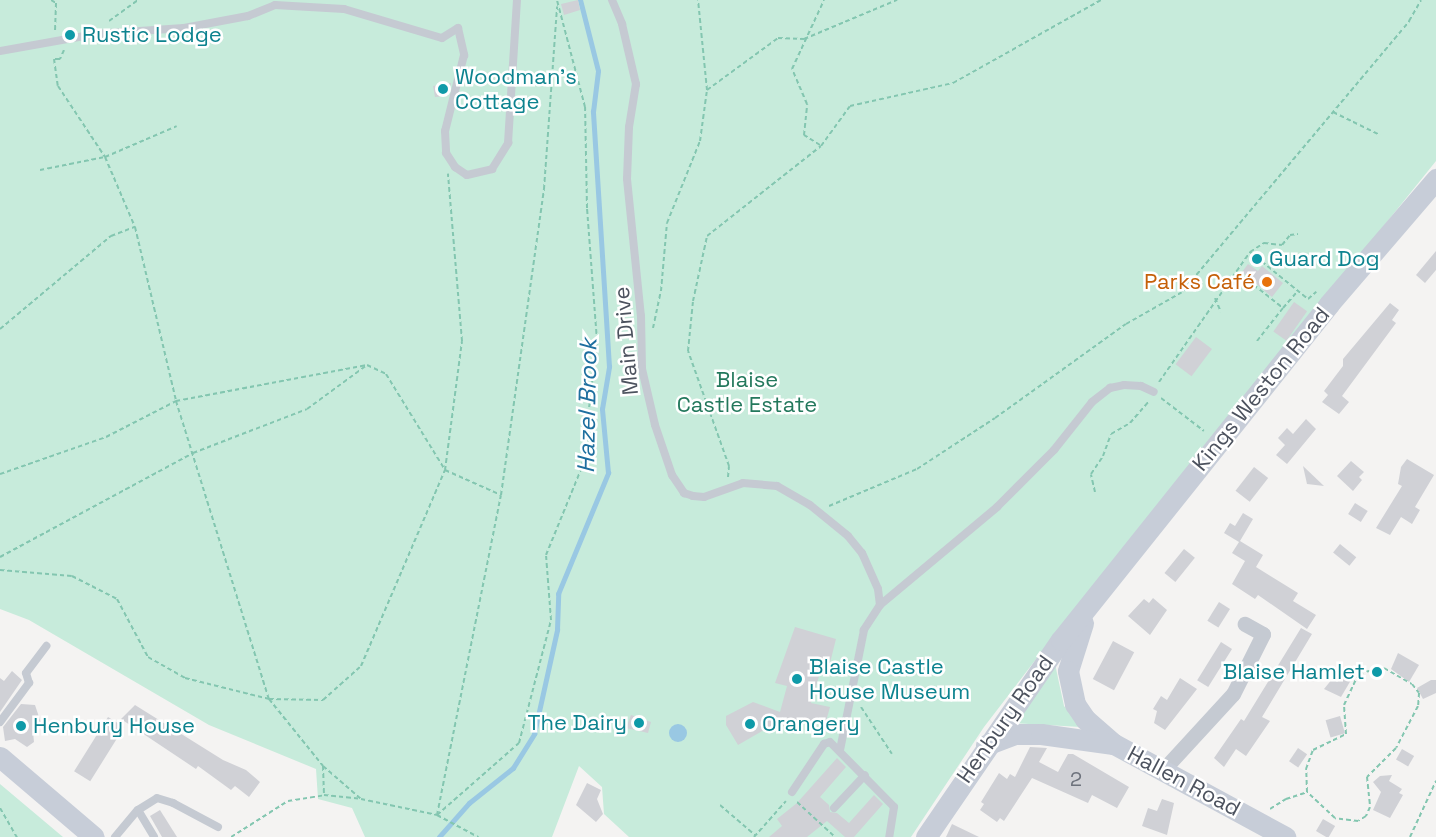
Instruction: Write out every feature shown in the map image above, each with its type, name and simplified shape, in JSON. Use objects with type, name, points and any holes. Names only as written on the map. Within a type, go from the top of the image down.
[{"type":"main road","name":"Kings Weston Road","points":[[1091,604],[1329,304],[1436,179]]},
{"type":"main road","name":"Hallen Road","points":[[1091,604],[1071,653],[1070,688],[1085,718],[1114,744],[1285,837]]},
{"type":"main road","name":"Henbury Road","points":[[926,837],[985,746],[1061,640],[1091,604]]},
{"type":"main road","name":"Hallen Road","points":[[985,746],[1014,734],[1041,734],[1114,744]]},
{"type":"main road","points":[[0,758],[94,837]]},
{"type":"street","points":[[1163,770],[1233,694],[1263,634],[1245,624]]},
{"type":"lane","points":[[0,51],[65,42],[95,34],[184,28],[248,16],[275,5],[344,9],[442,38],[458,28],[464,55],[445,130],[446,153],[455,167],[467,175],[492,169],[504,150],[517,0]]},
{"type":"lane","name":"Main Drive","points":[[612,0],[622,24],[636,84],[627,179],[642,341],[642,369],[655,425],[672,475],[684,493],[693,496],[728,489],[743,483],[777,486],[818,511],[862,553],[872,571],[880,604]]},
{"type":"lane","points":[[840,750],[864,630],[880,604],[997,507],[1054,450],[1092,402],[1110,388],[1141,386],[1154,392]]},
{"type":"lane","points":[[0,722],[29,683],[26,673],[46,646]]},
{"type":"lane","points":[[792,792],[824,744],[830,742],[866,775],[894,807],[889,837]]},
{"type":"lane","points":[[834,808],[866,775]]},
{"type":"lane","points":[[115,837],[147,801],[166,800],[218,827]]},
{"type":"lane","points":[[138,810],[154,837]]},
{"type":"path","points":[[51,0],[56,3],[54,24]]},
{"type":"path","points":[[95,34],[138,0]]},
{"type":"path","points":[[642,341],[650,341],[661,291],[667,223],[700,141],[707,90],[698,0]]},
{"type":"path","points":[[821,146],[804,135],[807,104],[792,69],[824,0]]},
{"type":"path","points":[[707,90],[778,38],[804,39],[897,0]]},
{"type":"path","points":[[728,489],[729,466],[688,351],[693,301],[707,236],[821,146],[850,106],[952,83],[1101,0]]},
{"type":"path","points":[[818,511],[917,469],[995,418],[1126,324],[1182,292],[1409,21],[1421,0]]},
{"type":"path","points":[[437,815],[501,495],[544,189],[557,2]]},
{"type":"path","points":[[437,815],[519,743],[551,620],[546,555],[582,468],[597,341],[587,208],[585,107],[557,2]]},
{"type":"path","points":[[65,42],[63,56],[54,59],[58,86],[105,157],[135,227],[176,401],[269,699],[323,766],[362,799]]},
{"type":"path","points":[[1334,112],[1380,135]]},
{"type":"path","points":[[40,170],[105,157],[177,126]]},
{"type":"path","points":[[0,570],[72,576],[117,599],[148,657],[185,678],[269,699],[323,700],[361,666],[445,470],[462,341],[446,153]]},
{"type":"path","points":[[0,329],[111,236],[135,227]]},
{"type":"path","points":[[1095,492],[1091,474],[1103,456],[1111,434],[1130,423],[1154,392],[1215,298],[1250,252],[1264,243],[1282,245],[1290,235],[1298,234]]},
{"type":"path","points":[[1250,252],[1308,299],[1314,291],[1329,304]]},
{"type":"path","points":[[1236,271],[1283,308]]},
{"type":"path","points":[[1257,341],[1298,291]]},
{"type":"path","points":[[1215,298],[1221,312]]},
{"type":"path","points":[[0,474],[106,437],[176,401],[367,365],[386,374],[445,470],[501,495]]},
{"type":"path","points":[[0,557],[193,453],[307,409],[367,365]]},
{"type":"path","points":[[1154,392],[1218,442]]},
{"type":"path","points":[[1174,408],[1176,403]]},
{"type":"path","points":[[1384,668],[1412,684],[1420,696],[1418,706],[1396,748],[1367,777],[1370,807],[1366,816],[1358,821],[1335,818],[1307,792],[1306,769],[1313,750],[1347,732],[1344,705],[1358,674],[1384,668]]},
{"type":"path","points":[[860,706],[892,754]]},
{"type":"path","points":[[323,766],[324,795]]},
{"type":"path","points":[[1410,837],[1436,781]]},
{"type":"path","points":[[1270,810],[1286,799],[1307,792]]},
{"type":"path","points":[[231,837],[288,801],[324,795],[362,799],[437,815],[477,836]]},
{"type":"path","points":[[720,805],[754,836],[790,796],[835,837]]},
{"type":"path","points":[[0,808],[16,836],[22,837]]},
{"type":"green space","name":"Blaise Castle Estate","points":[[0,0],[1436,0],[1436,161],[1060,628],[984,727],[911,837],[629,837],[604,814],[602,787],[579,766],[552,837],[365,837],[352,808],[318,799],[316,769],[209,725],[29,620],[0,609]]},
{"type":"green space","points":[[1055,664],[1064,706],[1081,727],[1012,723]]},
{"type":"green space","points":[[0,784],[63,837],[0,837]]},
{"type":"water","points":[[674,724],[682,724],[687,729],[685,740],[674,742],[669,737],[669,729]]},
{"type":"building","points":[[578,0],[580,10],[564,15],[561,4]]},
{"type":"building","points":[[451,83],[448,96],[435,97],[433,86]]},
{"type":"building","points":[[1436,251],[1436,270],[1425,283],[1416,275]]},
{"type":"building","name":"Parks Café","points":[[1248,264],[1258,271],[1262,266],[1283,283],[1272,297],[1242,272]]},
{"type":"building","points":[[1294,302],[1307,311],[1286,341],[1273,331]]},
{"type":"building","points":[[1390,303],[1399,310],[1392,320],[1396,323],[1342,396],[1349,402],[1339,414],[1322,402],[1328,395],[1324,391],[1343,366],[1343,359]]},
{"type":"building","points":[[1196,337],[1212,349],[1192,376],[1176,364]]},
{"type":"building","points":[[1306,419],[1316,429],[1287,464],[1276,455],[1285,445],[1278,438],[1287,428],[1293,434]]},
{"type":"building","points":[[1407,459],[1434,475],[1415,507],[1420,510],[1412,524],[1401,517],[1390,535],[1376,528],[1402,486],[1398,484],[1401,467]]},
{"type":"building","points":[[1351,461],[1364,472],[1359,477],[1362,480],[1353,491],[1337,476]]},
{"type":"building","points":[[1303,466],[1324,486],[1307,484]]},
{"type":"building","points":[[1254,467],[1268,478],[1250,502],[1236,491]]},
{"type":"building","points":[[1355,503],[1368,511],[1361,522],[1348,514]]},
{"type":"building","points":[[1243,513],[1253,519],[1240,541],[1263,555],[1256,567],[1298,593],[1293,601],[1316,615],[1307,629],[1258,595],[1255,599],[1232,584],[1245,561],[1232,553],[1239,542],[1224,533],[1230,523],[1235,526]]},
{"type":"building","points":[[1340,544],[1356,557],[1349,566],[1333,553]]},
{"type":"building","points":[[1184,549],[1195,558],[1175,582],[1164,573]]},
{"type":"building","points":[[1153,598],[1167,610],[1150,635],[1128,616],[1144,599],[1149,603]]},
{"type":"building","points":[[1219,602],[1230,609],[1218,628],[1207,621]]},
{"type":"building","name":"Blaise Castle House Museum","points":[[795,627],[836,639],[827,675],[820,673],[811,703],[830,707],[825,725],[799,718],[793,729],[776,723],[738,745],[726,725],[726,716],[753,702],[780,712],[787,686],[775,683]]},
{"type":"building","points":[[1301,628],[1312,634],[1262,717],[1270,721],[1246,756],[1236,749],[1224,767],[1214,758],[1241,719],[1244,721]]},
{"type":"building","points":[[1113,641],[1134,652],[1114,690],[1093,679]]},
{"type":"building","points":[[1221,642],[1232,649],[1208,687],[1197,680]]},
{"type":"building","points":[[1398,653],[1419,665],[1409,682],[1391,669]]},
{"type":"building","points":[[12,671],[22,680],[0,712],[0,678],[4,681]]},
{"type":"building","points":[[1337,673],[1351,680],[1341,697],[1324,689]]},
{"type":"building","points":[[1180,678],[1197,689],[1165,730],[1154,723],[1157,711],[1153,709],[1161,696],[1167,700]]},
{"type":"building","points":[[1431,680],[1436,680],[1436,693],[1423,699],[1417,688]]},
{"type":"building","name":"Henbury House","points":[[21,704],[35,705],[41,723],[33,732],[34,742],[27,747],[15,739],[5,741],[3,727]]},
{"type":"building","points":[[135,705],[223,760],[246,770],[260,782],[249,797],[235,786],[231,790],[198,766],[196,769],[121,719]]},
{"type":"building","name":"The Dairy","points":[[631,715],[651,722],[648,733],[626,728]]},
{"type":"building","points":[[1340,716],[1345,733],[1331,737],[1326,720]]},
{"type":"building","points":[[108,717],[124,727],[90,781],[74,771]]},
{"type":"building","points":[[1030,747],[1047,748],[1039,762],[1058,772],[1068,754],[1073,754],[1129,787],[1117,808],[1092,795],[1088,803],[1032,778],[1004,821],[1000,818],[997,822],[980,810],[984,804],[981,802],[999,773],[1007,779],[1010,774],[1015,777]]},
{"type":"building","points":[[1298,748],[1307,754],[1298,767],[1289,761]]},
{"type":"building","points":[[1402,749],[1414,756],[1408,766],[1396,759]]},
{"type":"building","points":[[837,758],[846,767],[820,797],[829,805],[830,812],[837,813],[849,823],[874,795],[883,804],[854,837],[845,837],[827,821],[807,837],[769,837],[782,826],[777,819],[797,803]]},
{"type":"building","points":[[1392,775],[1389,781],[1402,789],[1399,793],[1403,795],[1390,818],[1373,810],[1381,792],[1373,782],[1380,776]]},
{"type":"building","points":[[587,783],[601,790],[597,799],[603,814],[596,822],[576,805]]},
{"type":"building","points":[[1162,799],[1174,803],[1167,835],[1142,826],[1148,808],[1157,811]]},
{"type":"building","points":[[160,810],[177,837],[162,837],[150,816]]},
{"type":"building","points":[[1323,819],[1335,826],[1329,837],[1316,831]]},
{"type":"building","points":[[952,824],[979,837],[946,837]]},
{"type":"waterway","name":"Hazel Brook","points":[[439,837],[469,803],[513,768],[534,734],[557,630],[558,594],[608,473],[602,409],[609,367],[593,112],[598,71],[580,0]]},
{"type":"place","name":"Rustic Lodge","points":[[70,35]]},
{"type":"place","name":"Woodman's Cottage","points":[[443,89]]},
{"type":"place","name":"Guard Dog","points":[[1257,259]]},
{"type":"place","name":"Parks Café","points":[[1267,282]]},
{"type":"place","name":"Blaise Hamlet","points":[[1377,672]]},
{"type":"place","name":"Blaise Castle House Museum","points":[[797,679]]},
{"type":"place","name":"The Dairy","points":[[639,723]]},
{"type":"place","name":"Orangery","points":[[750,724]]},
{"type":"place","name":"Henbury House","points":[[21,726]]}]
